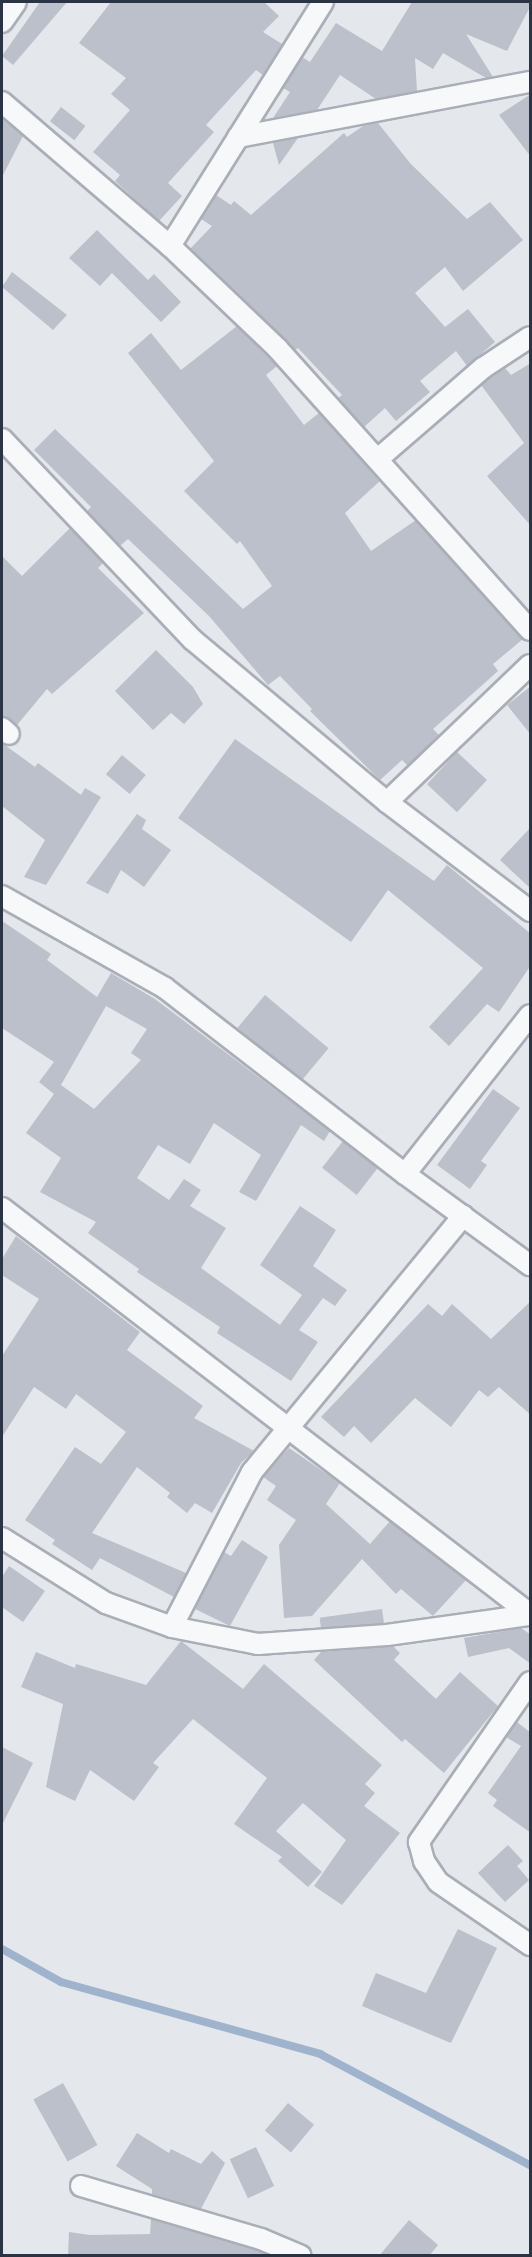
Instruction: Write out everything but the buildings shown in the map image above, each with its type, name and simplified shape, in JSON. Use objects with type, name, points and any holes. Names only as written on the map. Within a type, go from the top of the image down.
[{"type":"street","points":[[2,22],[16,2]]},
{"type":"street","points":[[170,246],[323,2]]},
{"type":"street","points":[[238,137],[531,82]]},
{"type":"street","points":[[2,102],[170,246],[277,348],[379,458],[531,630]]},
{"type":"street","points":[[379,458],[483,368],[531,337]]},
{"type":"street","points":[[2,439],[193,639],[387,802],[531,911]]},
{"type":"street","points":[[387,802],[531,665]]},
{"type":"street","points":[[2,896],[165,988],[405,1174],[531,1264]]},
{"type":"street","points":[[405,1174],[531,1015]]},
{"type":"street","points":[[2,1208],[531,1615]]},
{"type":"street","points":[[172,1627],[252,1472],[463,1216]]},
{"type":"street","points":[[2,1538],[106,1603],[172,1627],[258,1644],[387,1635],[531,1615]]},
{"type":"street","points":[[531,1682],[419,1842],[424,1861],[438,1882],[531,1944]]},
{"type":"street","points":[[81,2186],[261,2239],[301,2256]]},
{"type":"waterway","points":[[2,1949],[61,1982],[320,2054],[530,2165]]}]
